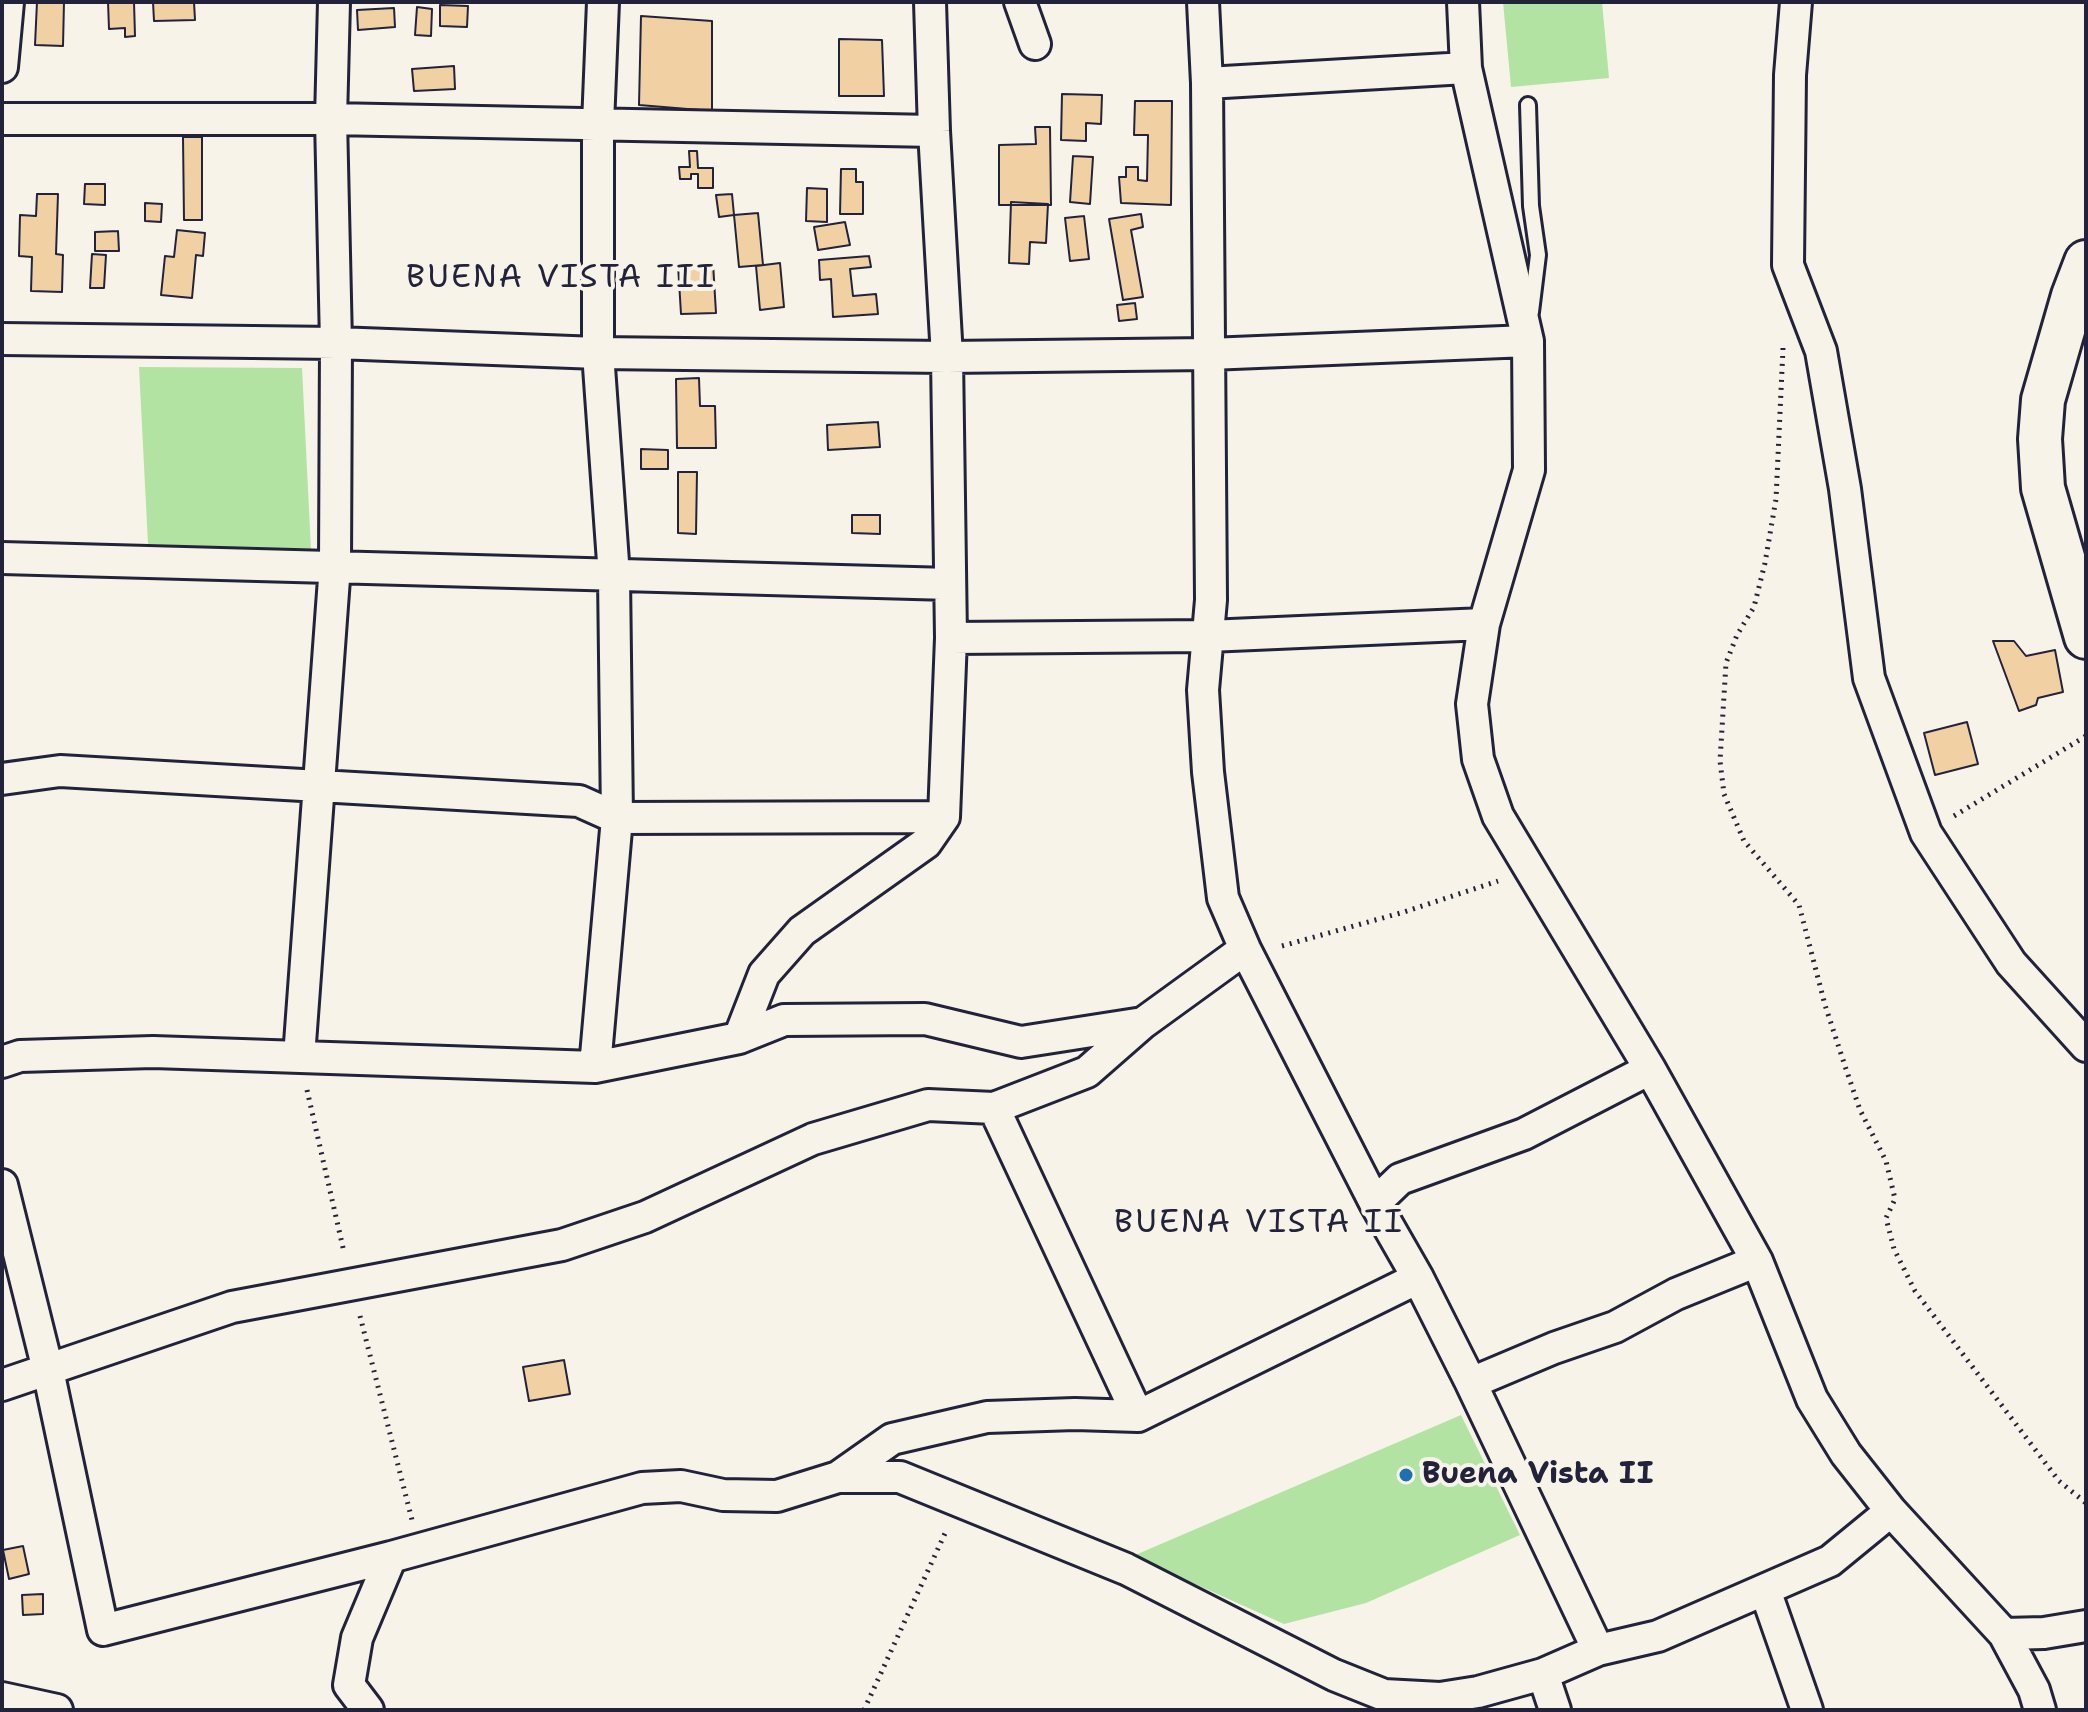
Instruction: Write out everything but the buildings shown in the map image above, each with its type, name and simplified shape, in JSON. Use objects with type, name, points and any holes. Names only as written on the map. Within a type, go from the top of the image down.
[{"type":"main road","points":[[2086,262],[2043,400],[2040,439],[2043,488],[2086,637]]},
{"type":"street","points":[[2,67],[8,2]]},
{"type":"street","points":[[299,1057],[335,565],[336,343],[331,119],[334,2]]},
{"type":"street","points":[[595,1067],[617,818],[614,576],[598,353],[598,124],[603,2]]},
{"type":"street","points":[[739,1038],[764,974],[802,931],[926,843],[944,817],[951,638],[947,357],[930,2]]},
{"type":"street","points":[[1020,2],[1035,44]]},
{"type":"street","points":[[1203,2],[1207,83],[1211,600],[1203,690],[1208,772],[1223,898],[1245,949],[1471,1383],[1598,1650]]},
{"type":"street","points":[[1463,2],[1466,68],[1528,341],[1529,470],[1484,624],[1472,704],[1478,759],[1498,816],[1650,1069],[1757,1261],[1812,1399],[1846,1454],[1891,1511],[2004,1634],[2034,1690],[2040,1710]]},
{"type":"street","points":[[1796,2],[1790,75],[1788,265],[1821,351],[1845,489],[1869,678],[1926,833],[2011,963],[2086,1046]]},
{"type":"street","points":[[1207,83],[1466,68]]},
{"type":"street","points":[[2,119],[331,119],[934,131]]},
{"type":"street","points":[[2,339],[336,343],[598,353],[947,357],[1209,354],[1528,341]]},
{"type":"street","points":[[2,558],[950,584]]},
{"type":"street","points":[[951,638],[1208,636],[1484,624]]},
{"type":"street","points":[[2,779],[60,771],[579,801],[617,818],[944,817]]},
{"type":"street","points":[[2,1385],[232,1307],[562,1245],[645,1217],[813,1139],[928,1105],[994,1108],[1087,1072],[1143,1023],[1245,949]]},
{"type":"street","points":[[2,1062],[20,1056],[153,1052],[595,1067],[739,1038],[784,1020],[925,1019],[1021,1042],[1143,1023]]},
{"type":"street","points":[[1375,1203],[1400,1179],[1524,1134],[1650,1069]]},
{"type":"street","points":[[994,1108],[1138,1416]]},
{"type":"street","points":[[2,1185],[48,1370],[103,1630],[391,1557],[642,1488],[681,1486],[723,1495],[777,1496],[838,1477],[900,1477],[1126,1569],[1334,1675],[1384,1695],[1438,1704],[1543,1674],[1598,1650],[1658,1636],[1830,1561],[1891,1511]]},
{"type":"street","points":[[1471,1383],[1554,1348],[1615,1327],[1676,1294],[1757,1261]]},
{"type":"street","points":[[838,1477],[892,1439],[987,1417],[1075,1414],[1138,1416],[1418,1278]]},
{"type":"street","points":[[368,1710],[349,1685],[357,1638],[391,1557]]},
{"type":"street","points":[[1765,1590],[1807,1710]]},
{"type":"street","points":[[2004,1634],[2044,1633],[2086,1626]]},
{"type":"street","points":[[1543,1674],[1555,1710]]},
{"type":"street","points":[[2,1698],[57,1710]]},
{"type":"lane","points":[[1528,105],[1531,206],[1538,255],[1528,341]]},
{"type":"path","points":[[1783,337],[1776,499],[1765,563],[1754,607],[1737,635],[1726,663],[1720,761],[1724,794],[1744,841],[1799,905],[1825,1005],[1845,1066],[1860,1110],[1886,1161],[1895,1199],[1886,1218],[1894,1249],[1915,1291],[2059,1481],[2086,1503]]},
{"type":"path","points":[[1926,833],[2086,736]]},
{"type":"path","points":[[1245,949],[1279,947],[1404,912],[1530,871]]},
{"type":"path","points":[[864,1710],[959,1501]]},
{"type":"green space","points":[[1503,2],[1602,2],[1609,78],[1511,87]]},
{"type":"green space","points":[[139,367],[302,368],[311,550],[148,544]]},
{"type":"green space","name":"Buena Vista II","points":[[1461,1415],[1520,1535],[1366,1603],[1284,1624],[1133,1556]]},
{"type":"place","name":"Buena Vista II","points":[[1406,1475]]},
{"type":"district","name":"BUENA VISTA III","points":[[561,279]]},
{"type":"district","name":"BUENA VISTA II","points":[[1259,1224]]}]
